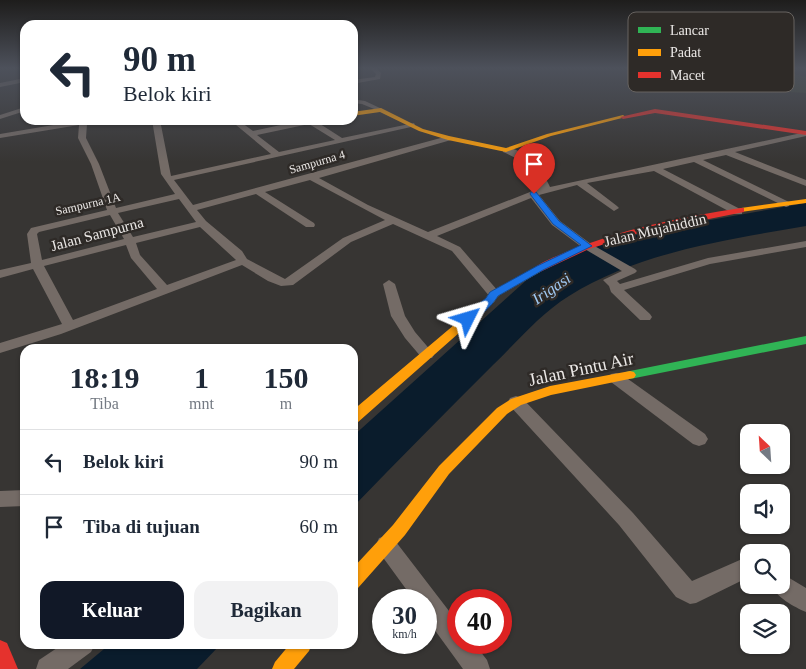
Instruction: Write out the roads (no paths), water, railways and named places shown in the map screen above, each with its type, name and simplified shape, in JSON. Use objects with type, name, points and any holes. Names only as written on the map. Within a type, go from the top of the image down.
[{"type":"street","points":[[358,101],[390,113],[411,125],[448,138],[506,150],[531,162],[537,169],[545,187],[534,194]]},
{"type":"street","points":[[358,113],[379,109]]},
{"type":"street","points":[[0,117],[20,111]]},
{"type":"street","points":[[506,150],[549,135],[625,116],[655,111],[806,133]]},
{"type":"street","points":[[0,136],[70,125]]},
{"type":"street","points":[[83,125],[82,138],[95,164],[112,211],[130,241],[135,256],[166,290]]},
{"type":"street","points":[[157,125],[166,174],[202,223],[238,253],[243,261],[284,283],[289,282],[347,240],[393,220]]},
{"type":"street","points":[[240,125],[278,155]]},
{"type":"street","points":[[251,134],[291,125]]},
{"type":"street","points":[[316,125],[342,141]]},
{"type":"street","points":[[169,180],[411,125]]},
{"type":"street","points":[[428,236],[534,194],[578,182],[655,168],[806,133]]},
{"type":"street","name":"Sampurna 4","points":[[192,208],[448,138]]},
{"type":"street","points":[[776,141],[806,145]]},
{"type":"street","points":[[727,152],[806,183]]},
{"type":"street","points":[[695,158],[786,204]]},
{"type":"street","points":[[655,168],[738,212]]},
{"type":"street","points":[[311,177],[366,207],[456,249],[494,294]]},
{"type":"street","points":[[578,182],[614,208]]},
{"type":"street","points":[[258,191],[310,225]]},
{"type":"street","points":[[534,194],[556,223],[587,246],[631,271],[608,280],[615,285],[615,289],[644,317]]},
{"type":"street","name":"Sampurna 1A","points":[[37,265],[32,234],[35,230],[182,195]]},
{"type":"street","name":"Jalan Mujahiddin","points":[[358,414],[490,300],[494,294],[540,268],[587,246],[669,224],[806,201]]},
{"type":"street","name":"Jalan Sampurna","points":[[0,274],[202,223]]},
{"type":"street","points":[[615,289],[708,262],[806,244]]},
{"type":"street","points":[[0,348],[69,325],[243,261]]},
{"type":"street","points":[[37,265],[69,325]]},
{"type":"street","points":[[389,284],[398,316],[410,336],[427,355]]},
{"type":"street","name":"Jalan Pintu Air","points":[[358,575],[386,545],[444,470],[502,410],[516,402],[550,391],[806,340]]},
{"type":"street","points":[[616,378],[699,439]]},
{"type":"street","points":[[516,402],[626,519],[684,589],[690,593],[696,592],[740,570]]},
{"type":"street","points":[[0,499],[20,498]]},
{"type":"street","points":[[386,545],[478,669]]},
{"type":"street","points":[[790,589],[806,601]]},
{"type":"street","points":[[48,669],[76,649]]},
{"type":"street","points":[[282,669],[298,649]]},
{"type":"street","points":[[0,650],[8,669]]},
{"type":"water","name":"Irigasi","points":[[806,203],[806,226],[714,243],[654,258],[624,268],[596,281],[558,303],[529,329],[358,502],[358,432],[530,277],[581,251],[654,230]]},
{"type":"water","points":[[104,649],[216,649],[197,669],[80,669]]}]
